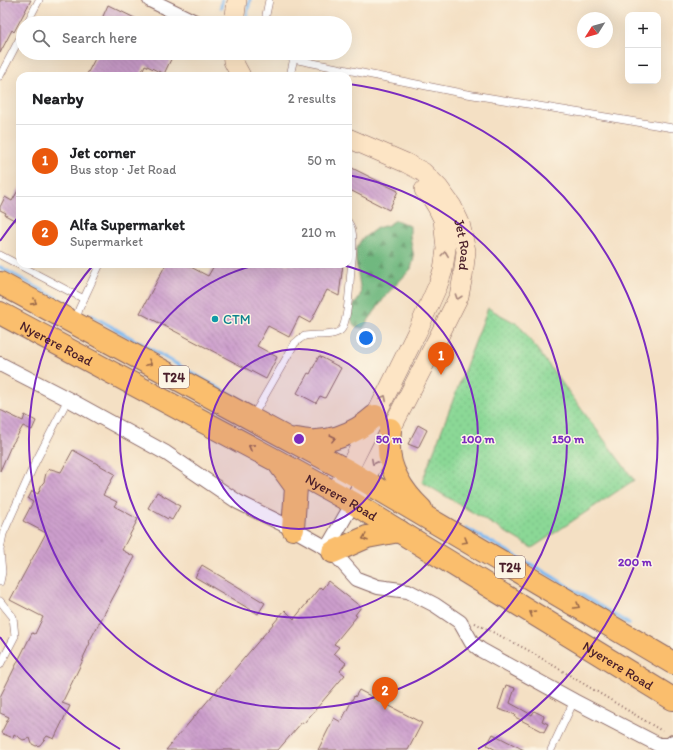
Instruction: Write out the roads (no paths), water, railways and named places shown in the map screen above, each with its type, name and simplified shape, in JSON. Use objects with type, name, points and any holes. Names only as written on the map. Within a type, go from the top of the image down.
[{"type":"highway","name":"Nyerere Road","points":[[0,283],[252,418],[356,476],[673,663]]},
{"type":"highway","name":"Nyerere Road","points":[[0,313],[277,461],[338,500],[399,531],[673,699]]},
{"type":"highway","points":[[281,434],[304,441],[319,441],[348,434],[363,426],[383,423],[390,459],[396,476],[403,488],[418,506],[436,523]]},
{"type":"highway","points":[[277,461],[296,487],[293,529]]},
{"type":"highway","points":[[330,550],[367,537],[399,531]]},
{"type":"main road","points":[[235,16],[238,0]]},
{"type":"main road","points":[[233,60],[239,72]]},
{"type":"main road","name":"Jet Road","points":[[338,500],[356,476],[383,423],[442,331],[459,296],[466,252],[460,223],[452,206],[439,188],[423,172],[352,140]]},
{"type":"main road","name":"Jet Road","points":[[352,145],[411,177],[428,194],[443,219],[446,249],[443,270],[417,332],[383,423]]},
{"type":"street","points":[[150,0],[183,16]]},
{"type":"street","points":[[0,364],[68,399],[166,453],[238,502],[293,529],[330,550],[357,579],[378,587],[408,591],[435,605],[460,622],[472,643],[481,650],[574,701],[659,745],[670,745],[670,738]]},
{"type":"street","name":"Jet Road","points":[[330,550],[338,500]]},
{"type":"lane","points":[[31,16],[39,0]]},
{"type":"lane","points":[[266,16],[268,0]]},
{"type":"lane","points":[[0,75],[16,45]]},
{"type":"lane","points":[[291,72],[293,60]]},
{"type":"lane","points":[[312,60],[461,93],[673,128]]},
{"type":"lane","points":[[352,234],[352,253]]},
{"type":"lane","points":[[0,255],[16,263]]},
{"type":"lane","points":[[25,268],[84,299]]},
{"type":"lane","points":[[76,324],[79,309],[98,268]]},
{"type":"lane","points":[[252,418],[295,343],[305,336],[330,334],[338,332],[343,327],[347,310],[351,268]]},
{"type":"lane","points":[[0,582],[2,572],[0,550],[3,534],[35,463],[68,399]]},
{"type":"lane","points":[[0,601],[13,617],[15,636],[0,665]]},
{"type":"lane","points":[[551,750],[574,701]]},
{"type":"waterway","points":[[221,7],[222,0]]},
{"type":"waterway","points":[[247,16],[250,0]]},
{"type":"waterway","points":[[0,267],[69,305]]},
{"type":"waterway","points":[[91,315],[241,401]]},
{"type":"waterway","points":[[466,528],[548,574],[629,624]]},
{"type":"place","name":"CTM","points":[[215,319]]},
{"type":"place","name":"Jet corner","points":[[441,375]]},
{"type":"place","name":"Alfa Supermarket","points":[[385,710]]}]
